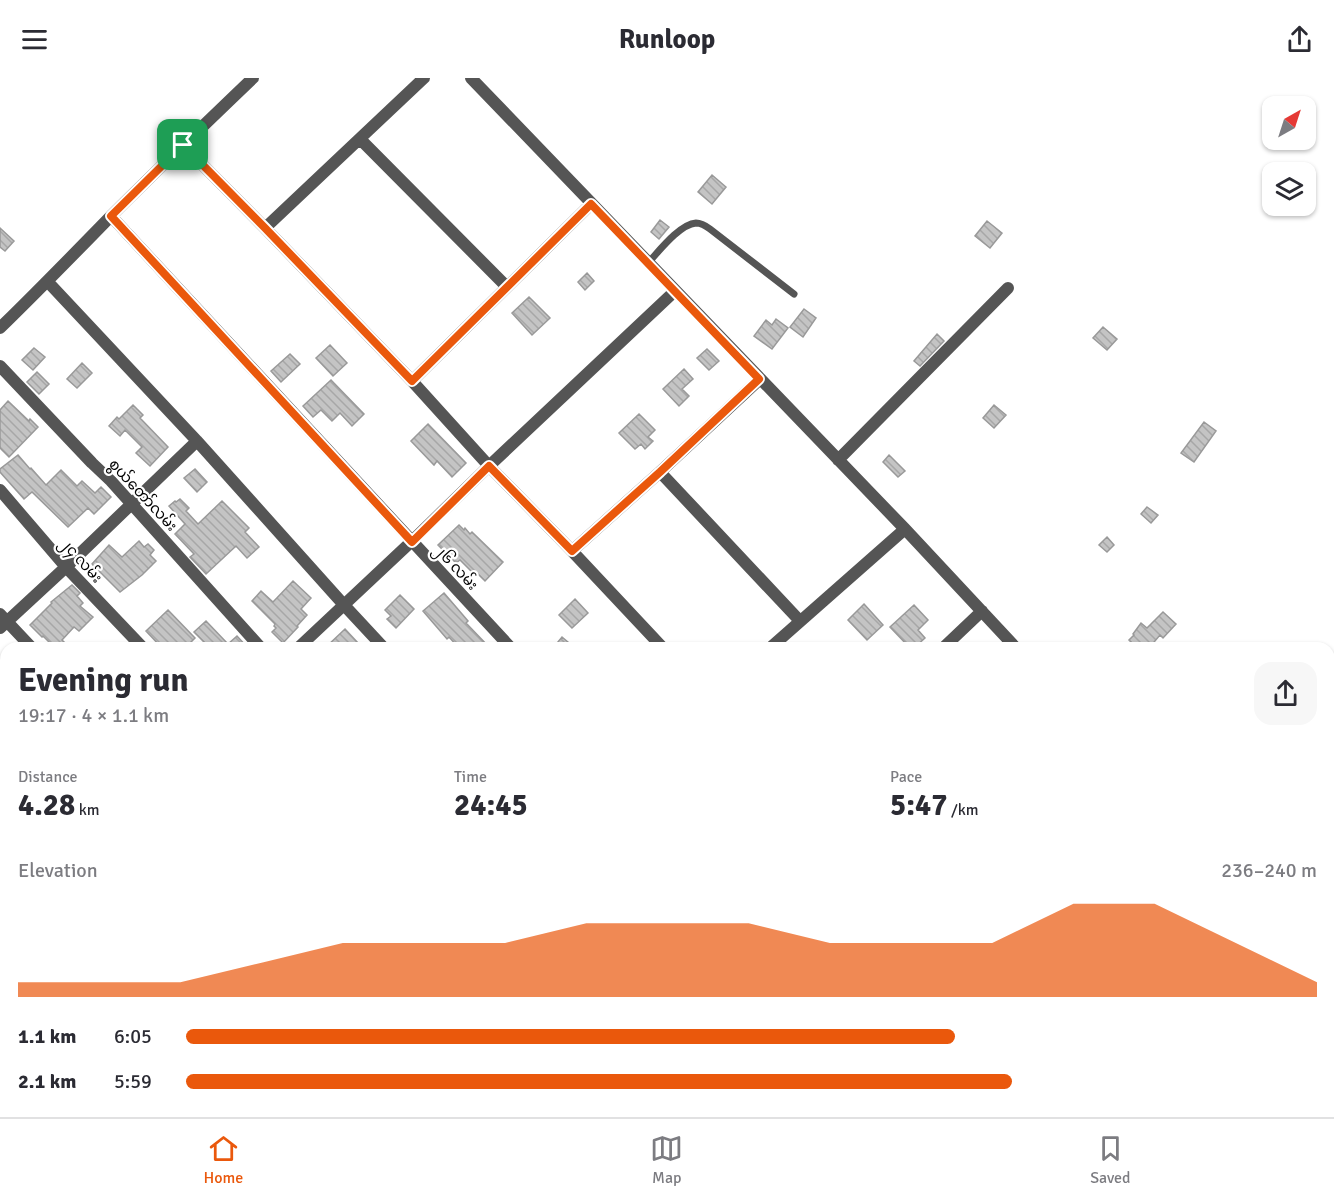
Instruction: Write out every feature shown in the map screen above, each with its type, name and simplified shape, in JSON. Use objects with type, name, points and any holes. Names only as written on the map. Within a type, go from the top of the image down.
[{"type":"street","points":[[0,328],[253,78]]},
{"type":"street","points":[[265,228],[424,78]]},
{"type":"street","points":[[471,78],[905,529],[1010,642]]},
{"type":"street","points":[[360,139],[507,287]]},
{"type":"street","points":[[183,145],[412,381],[489,466],[657,642]]},
{"type":"street","points":[[412,381],[591,204]]},
{"type":"street","name":"၂၆ လမ်း","points":[[111,216],[505,642]]},
{"type":"street","points":[[48,282],[197,441],[378,642]]},
{"type":"street","points":[[838,460],[1008,288]]},
{"type":"street","points":[[304,642],[675,291]]},
{"type":"street","name":"စွယ်တော်လမ်း","points":[[0,366],[132,504],[256,642]]},
{"type":"street","points":[[572,551],[759,379]]},
{"type":"street","points":[[25,642],[2,621],[66,567],[197,441]]},
{"type":"street","points":[[660,472],[800,621]]},
{"type":"street","name":"၂၄ လမ်း","points":[[0,490],[66,567],[137,642]]},
{"type":"street","points":[[777,642],[905,529]]},
{"type":"street","points":[[949,642],[982,611]]},
{"type":"lane","points":[[648,263],[679,230],[696,224],[704,225],[794,294]]},
{"type":"building","points":[[712,175],[726,187],[712,204],[698,192]]},
{"type":"building","points":[[660,220],[669,227],[659,239],[651,232]]},
{"type":"building","points":[[987,221],[1002,233],[990,248],[975,236]]},
{"type":"building","points":[[0,228],[14,241],[5,251],[0,247]]},
{"type":"building","points":[[587,273],[594,281],[585,290],[578,282]]},
{"type":"building","points":[[529,297],[550,318],[532,335],[512,313]]},
{"type":"building","points":[[804,309],[816,318],[803,337],[790,327]]},
{"type":"building","points":[[776,319],[788,328],[772,349],[754,336],[766,320],[772,325]]},
{"type":"building","points":[[1103,327],[1117,339],[1107,350],[1093,338]]},
{"type":"building","points":[[937,334],[944,341],[920,366],[914,361]]},
{"type":"building","points":[[330,345],[347,363],[333,376],[316,358]]},
{"type":"building","points":[[34,348],[45,357],[33,370],[22,360]]},
{"type":"building","points":[[707,349],[719,361],[709,370],[697,358]]},
{"type":"building","points":[[290,354],[300,364],[281,382],[271,371]]},
{"type":"building","points":[[82,363],[92,373],[77,388],[67,379]]},
{"type":"building","points":[[684,369],[693,379],[682,389],[689,396],[679,406],[663,389]]},
{"type":"building","points":[[37,372],[49,384],[39,394],[27,382]]},
{"type":"building","points":[[331,380],[364,414],[352,426],[340,413],[332,421],[321,410],[313,417],[303,406]]},
{"type":"building","points":[[8,401],[38,427],[9,457],[0,448],[0,410]]},
{"type":"building","points":[[133,405],[143,415],[140,418],[168,447],[150,466],[136,453],[142,447],[125,430],[120,436],[109,426]]},
{"type":"building","points":[[994,405],[1006,415],[994,428],[983,418]]},
{"type":"building","points":[[639,414],[655,430],[648,437],[653,441],[645,449],[641,444],[635,449],[619,433]]},
{"type":"building","points":[[1204,422],[1216,431],[1194,462],[1181,453]]},
{"type":"building","points":[[428,424],[466,463],[452,477],[437,461],[434,465],[411,441]]},
{"type":"building","points":[[18,455],[46,485],[61,470],[77,486],[82,481],[95,493],[101,487],[111,497],[94,514],[88,508],[68,527],[32,492],[24,499],[0,472],[0,469]]},
{"type":"building","points":[[889,455],[905,471],[898,477],[883,462]]},
{"type":"building","points":[[195,469],[207,482],[197,492],[184,478]]},
{"type":"building","points":[[180,499],[189,508],[186,511],[198,524],[222,501],[249,528],[245,532],[259,547],[247,558],[236,546],[206,574],[190,557],[194,554],[175,534],[185,524],[169,506]]},
{"type":"building","points":[[1147,507],[1158,515],[1151,523],[1141,514]]},
{"type":"building","points":[[459,525],[470,534],[472,532],[503,562],[485,581],[478,574],[476,576],[460,560],[456,563],[438,545]]},
{"type":"building","points":[[1107,537],[1114,545],[1107,552],[1099,545]]},
{"type":"building","points":[[139,541],[144,547],[148,544],[154,550],[150,555],[156,561],[120,592],[92,564],[109,545],[122,557]]},
{"type":"building","points":[[293,581],[311,598],[301,609],[307,615],[284,642],[272,632],[276,628],[275,624],[252,601],[261,591],[273,602]]},
{"type":"building","points":[[72,585],[80,593],[77,596],[83,603],[80,606],[93,617],[79,631],[74,627],[62,640],[64,642],[49,642],[30,625],[51,602]]},
{"type":"building","points":[[444,593],[468,621],[466,623],[484,642],[454,642],[449,637],[447,639],[423,611]]},
{"type":"building","points":[[400,595],[414,609],[396,628],[387,619],[391,616],[385,610]]},
{"type":"building","points":[[575,599],[588,613],[572,628],[559,615]]},
{"type":"building","points":[[864,604],[883,625],[867,640],[848,620]]},
{"type":"building","points":[[914,605],[928,620],[918,630],[925,638],[921,642],[904,642],[890,627]]},
{"type":"building","points":[[168,610],[195,638],[191,642],[156,642],[146,631]]},
{"type":"building","points":[[1163,612],[1176,624],[1163,638],[1160,635],[1154,642],[1131,642],[1129,640],[1141,623],[1147,628]]},
{"type":"building","points":[[206,621],[226,642],[204,642],[194,632]]},
{"type":"building","points":[[345,629],[357,642],[331,642]]},
{"type":"building","points":[[237,636],[242,642],[230,642]]},
{"type":"building","points":[[562,637],[568,642],[558,642]]},
{"type":"route","points":[[183,145],[412,381],[591,204],[759,379],[572,551],[489,466],[412,542],[111,216],[183,145]]}]
